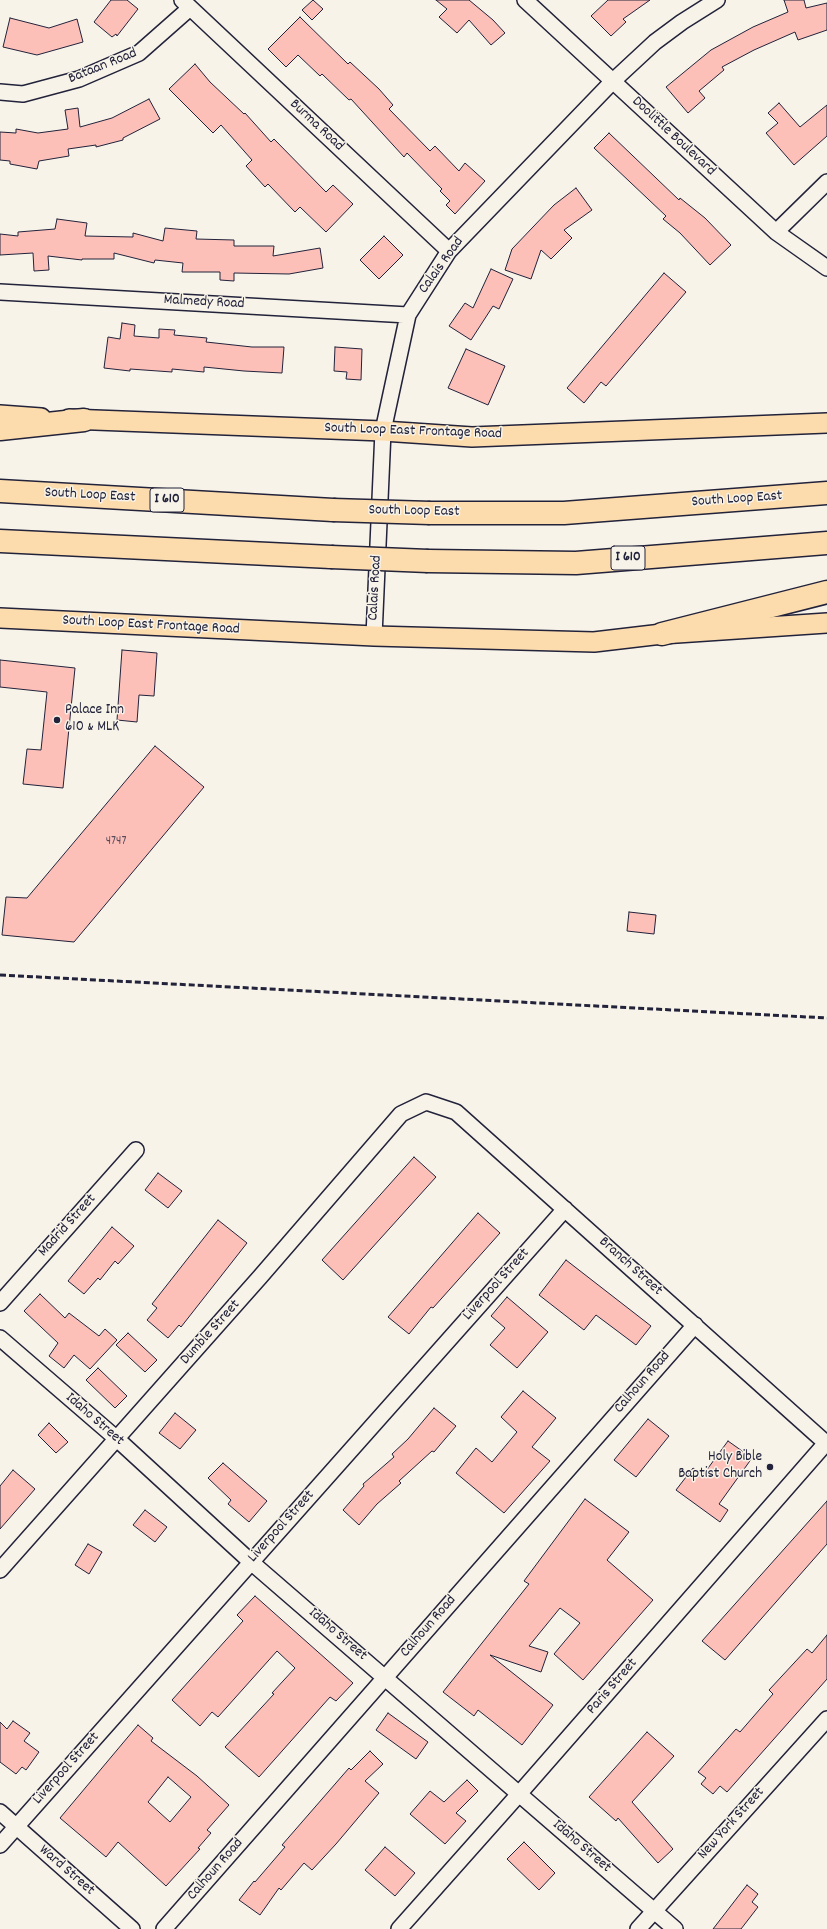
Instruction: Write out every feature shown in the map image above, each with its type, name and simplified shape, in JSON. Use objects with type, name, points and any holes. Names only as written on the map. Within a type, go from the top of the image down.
[{"type":"highway","points":[[0,429],[84,420]]},
{"type":"highway","name":"South Loop East","points":[[0,491],[333,510],[430,513],[564,513],[827,493]]},
{"type":"highway","name":"I 610","points":[[0,541],[428,561],[576,562],[827,543]]},
{"type":"highway","points":[[662,634],[827,592]]},
{"type":"main road","name":"South Loop East Frontage Road","points":[[0,415],[84,420],[384,431],[472,437],[827,423]]},
{"type":"main road","name":"South Loop East Frontage Road","points":[[0,618],[374,636],[594,642],[662,634],[827,623]]},
{"type":"street","name":"Doolittle Boulevard","points":[[525,0],[776,232],[827,268]]},
{"type":"street","name":"Calais Road","points":[[374,636],[384,431],[408,315],[449,251],[613,81],[655,42],[682,22],[717,0]]},
{"type":"street","name":"Bataan Road","points":[[0,92],[23,94],[79,79],[139,53],[186,4]]},
{"type":"street","name":"Burma Road","points":[[186,4],[449,251]]},
{"type":"street","points":[[776,232],[827,182]]},
{"type":"street","name":"Malmedy Road","points":[[0,292],[408,315]]},
{"type":"street","name":"Branch Street","points":[[426,1102],[456,1112],[827,1444]]},
{"type":"street","name":"Dumble Street","points":[[0,1570],[260,1277],[400,1114],[426,1102]]},
{"type":"street","name":"Madrid Street","points":[[0,1302],[136,1150]]},
{"type":"street","name":"Liverpool Street","points":[[0,1845],[565,1209]]},
{"type":"street","name":"Calhoun Road","points":[[164,1929],[695,1325]]},
{"type":"street","name":"Idaho Street","points":[[0,1338],[117,1439],[251,1562],[386,1677],[675,1929]]},
{"type":"street","name":"Paris Street","points":[[399,1929],[520,1794],[827,1444]]},
{"type":"street","name":"New York Street","points":[[638,1929],[827,1719]]},
{"type":"street","name":"Ward Street","points":[[0,1812],[132,1929]]},
{"type":"building","points":[[111,0],[127,0],[138,9],[117,36],[116,34],[112,37],[94,22]]},
{"type":"building","points":[[313,0],[323,9],[312,20],[302,10]]},
{"type":"building","points":[[436,0],[469,0],[493,20],[505,33],[491,45],[469,20],[457,33],[439,17],[447,9]]},
{"type":"building","points":[[608,0],[650,0],[623,19],[626,22],[611,36],[591,16]]},
{"type":"building","points":[[784,0],[804,0],[806,8],[827,3],[827,30],[798,40],[795,32],[754,50],[722,67],[724,70],[699,91],[705,98],[688,113],[666,87],[711,50],[753,27],[788,12]]},
{"type":"building","points":[[300,17],[348,64],[350,62],[379,89],[393,105],[389,109],[430,151],[435,146],[459,171],[465,163],[485,181],[455,214],[446,205],[450,201],[440,191],[442,189],[407,153],[404,157],[351,99],[349,100],[322,74],[320,76],[298,55],[286,67],[268,49]]},
{"type":"building","points":[[10,18],[49,28],[77,19],[83,42],[37,55],[3,47]]},
{"type":"building","points":[[195,64],[210,82],[244,114],[245,113],[271,142],[274,139],[326,192],[333,185],[353,204],[326,232],[300,207],[295,212],[268,184],[265,187],[246,166],[252,160],[221,125],[213,133],[169,89]]},
{"type":"building","points":[[149,99],[160,119],[123,138],[123,140],[96,147],[96,145],[68,149],[69,156],[39,161],[37,169],[10,164],[10,161],[0,160],[0,132],[16,133],[16,129],[38,133],[68,129],[65,110],[78,108],[80,127],[112,118]]},
{"type":"building","points":[[779,103],[800,127],[827,105],[827,136],[794,165],[766,133],[778,123],[768,113]]},
{"type":"building","points":[[609,133],[679,200],[680,198],[705,218],[731,245],[710,265],[680,233],[663,219],[666,216],[594,148]]},
{"type":"building","points":[[576,188],[592,210],[564,230],[572,238],[551,259],[541,250],[531,279],[505,270],[512,249],[554,205]]},
{"type":"building","points":[[57,219],[87,223],[85,236],[133,237],[133,233],[163,241],[165,228],[197,231],[196,239],[234,240],[234,246],[274,246],[273,256],[320,248],[323,268],[289,274],[234,273],[234,281],[220,280],[220,272],[182,272],[183,263],[155,260],[154,263],[114,253],[114,259],[82,260],[48,256],[49,270],[34,271],[33,253],[0,255],[0,234],[18,236],[18,232],[55,229]]},
{"type":"building","points":[[384,236],[403,255],[379,279],[360,260]]},
{"type":"building","points":[[491,269],[513,279],[499,309],[493,306],[471,340],[449,326],[465,303],[473,308]]},
{"type":"building","points":[[664,273],[686,292],[606,386],[601,382],[584,403],[567,388]]},
{"type":"building","points":[[122,323],[135,325],[134,336],[159,338],[159,329],[175,330],[174,335],[207,338],[206,342],[252,347],[284,347],[282,373],[204,367],[204,372],[172,369],[172,372],[130,369],[130,371],[104,368],[108,337],[120,339]]},
{"type":"building","points":[[335,347],[362,349],[361,380],[346,379],[347,372],[334,371]]},
{"type":"building","points":[[466,349],[505,366],[488,405],[448,388]]},
{"type":"building","points":[[122,650],[157,653],[154,696],[139,695],[137,722],[117,720]]},
{"type":"building","name":"Palace Inn 610 & MLK","points":[[0,660],[75,668],[63,788],[23,784],[27,749],[41,750],[47,692],[0,687]]},
{"type":"building","points":[[155,746],[204,787],[74,942],[2,935],[6,897],[27,898]]},
{"type":"building","points":[[629,912],[656,915],[654,934],[627,931]]},
{"type":"building","points":[[414,1157],[436,1177],[343,1280],[322,1260]]},
{"type":"building","points":[[158,1173],[182,1191],[168,1208],[145,1190]]},
{"type":"building","points":[[478,1213],[500,1233],[433,1308],[431,1307],[409,1334],[388,1317]]},
{"type":"building","points":[[218,1220],[247,1243],[181,1327],[179,1325],[168,1338],[147,1320],[157,1308],[152,1304]]},
{"type":"building","points":[[112,1227],[134,1246],[118,1264],[115,1261],[100,1280],[98,1278],[84,1294],[68,1281]]},
{"type":"building","points":[[566,1260],[651,1326],[636,1345],[596,1315],[584,1330],[539,1295]]},
{"type":"building","points":[[40,1294],[65,1318],[69,1313],[99,1336],[105,1329],[117,1340],[90,1369],[74,1355],[64,1368],[49,1356],[58,1343],[24,1311]]},
{"type":"building","points":[[507,1297],[548,1332],[517,1368],[490,1345],[505,1328],[491,1316]]},
{"type":"building","points":[[128,1333],[157,1360],[145,1372],[116,1345]]},
{"type":"building","points":[[98,1368],[127,1396],[115,1408],[86,1380]]},
{"type":"building","points":[[523,1391],[556,1418],[532,1447],[550,1461],[504,1513],[456,1473],[476,1448],[492,1462],[517,1432],[501,1417]]},
{"type":"building","points":[[434,1408],[456,1426],[434,1452],[432,1451],[399,1481],[401,1483],[377,1504],[359,1525],[343,1510],[364,1486],[363,1484],[394,1457],[392,1454],[408,1439]]},
{"type":"building","points":[[175,1413],[196,1430],[180,1449],[159,1433]]},
{"type":"building","points":[[648,1419],[669,1436],[636,1477],[614,1460]]},
{"type":"building","points":[[49,1423],[68,1442],[56,1453],[38,1435]]},
{"type":"building","points":[[728,1441],[752,1458],[719,1504],[728,1510],[720,1522],[676,1490],[693,1468],[703,1475]]},
{"type":"building","points":[[223,1463],[267,1501],[249,1522],[228,1504],[231,1500],[208,1478]]},
{"type":"building","points":[[13,1470],[35,1489],[0,1529],[0,1486]]},
{"type":"building","points":[[585,1499],[629,1532],[607,1560],[653,1600],[583,1680],[554,1654],[580,1623],[560,1608],[529,1646],[548,1652],[541,1672],[490,1655],[553,1705],[522,1745],[478,1710],[474,1716],[443,1692],[529,1584],[524,1581]]},
{"type":"building","points":[[827,1501],[827,1544],[725,1660],[702,1641]]},
{"type":"building","points":[[145,1510],[167,1527],[155,1542],[133,1525]]},
{"type":"building","points":[[88,1544],[102,1552],[89,1574],[75,1565]]},
{"type":"building","points":[[255,1596],[353,1683],[336,1701],[330,1697],[259,1777],[225,1747],[274,1694],[272,1693],[295,1668],[277,1651],[218,1717],[212,1712],[200,1726],[172,1700],[243,1621],[237,1615]]},
{"type":"building","points":[[827,1635],[827,1679],[727,1792],[720,1786],[713,1794],[701,1784],[706,1778],[698,1772],[736,1729],[740,1732],[773,1694],[769,1690],[807,1649],[812,1653]]},
{"type":"building","points":[[388,1713],[428,1742],[416,1759],[376,1730]]},
{"type":"building","points":[[13,1721],[30,1733],[24,1741],[39,1752],[26,1770],[22,1767],[16,1774],[0,1762],[0,1722],[7,1729]]},
{"type":"building","points":[[138,1725],[153,1738],[151,1741],[197,1776],[229,1805],[207,1830],[211,1833],[198,1848],[200,1849],[166,1886],[118,1842],[106,1857],[60,1818]],"holes":[[[168,1777],[191,1797],[170,1822],[148,1802]]]},
{"type":"building","points":[[647,1732],[674,1756],[632,1802],[673,1849],[658,1863],[618,1818],[616,1821],[589,1797]]},
{"type":"building","points":[[370,1751],[383,1764],[365,1781],[379,1793],[336,1844],[312,1870],[304,1863],[281,1890],[279,1888],[260,1915],[239,1900],[285,1847],[282,1845],[349,1768],[351,1770]]},
{"type":"building","points":[[467,1780],[478,1791],[456,1813],[466,1821],[445,1844],[410,1814],[430,1791],[444,1802]]},
{"type":"building","points":[[524,1842],[555,1873],[539,1890],[507,1859]]},
{"type":"building","points":[[385,1847],[415,1873],[395,1896],[365,1870]]},
{"type":"building","points":[[747,1885],[758,1894],[752,1902],[758,1907],[741,1929],[713,1929]]},
{"type":"railway","points":[[0,975],[827,1018]]},
{"type":"place","name":"Palace Inn 610 & MLK","points":[[57,720]]},
{"type":"place","name":"Holy Bible Baptist Church","points":[[770,1467]]}]
